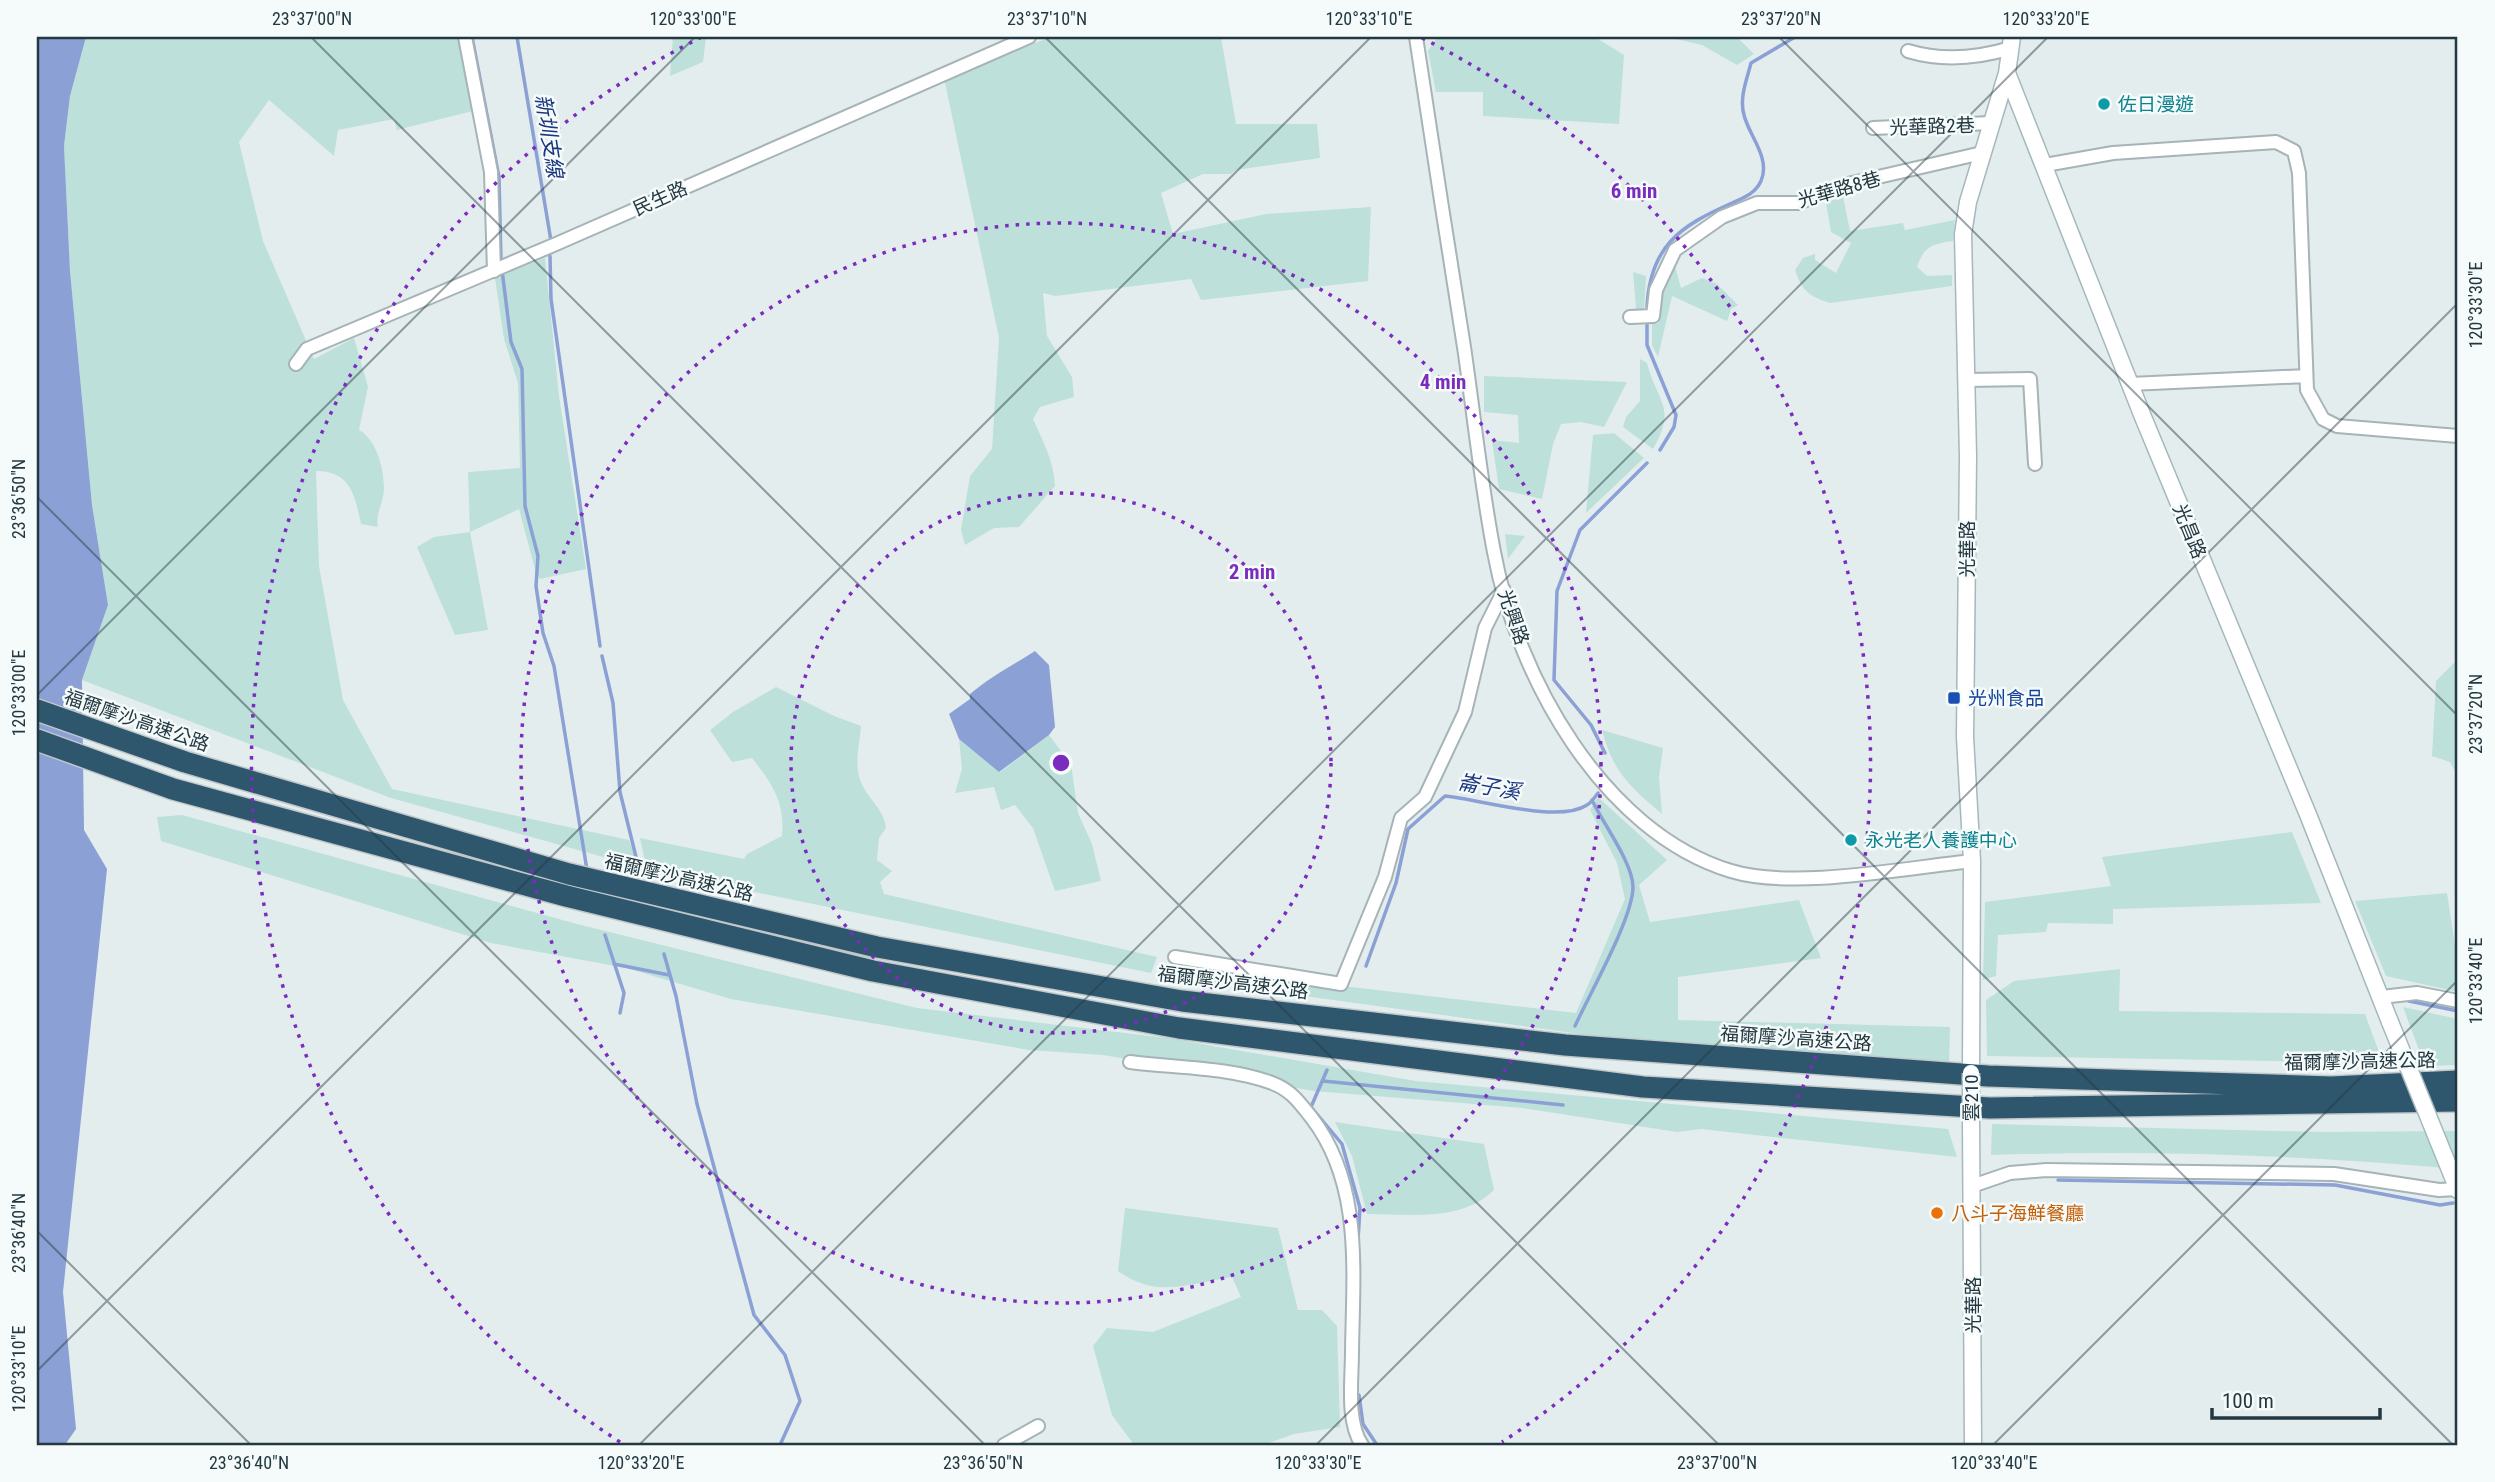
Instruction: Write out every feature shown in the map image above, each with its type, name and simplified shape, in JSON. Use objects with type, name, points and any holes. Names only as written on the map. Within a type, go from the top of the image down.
[{"type":"highway","name":"福爾摩沙高速公路","points":[[37,710],[185,762],[569,874],[877,947],[1182,1000],[1565,1045],[1988,1076],[2331,1087],[2458,1082]]},
{"type":"highway","points":[[37,740],[173,789],[566,896],[873,971],[1179,1028],[1643,1087],[1990,1108],[2458,1101]]},
{"type":"street","points":[[465,37],[491,172],[494,271]]},
{"type":"street","name":"民生路","points":[[296,364],[307,349],[494,271],[1028,37]]},
{"type":"street","name":"光興路","points":[[1416,37],[1494,554],[1528,658],[1553,710],[1598,778],[1640,821],[1670,843],[1733,872],[1786,880],[1972,861]]},
{"type":"street","points":[[1908,51],[1934,57],[1987,55],[2011,42]]},
{"type":"street","name":"雲210","points":[[2007,73],[2011,42]]},
{"type":"street","name":"光華路","points":[[1971,1031],[1972,861],[1965,737],[1966,380],[1963,233],[1982,153],[2007,73]]},
{"type":"street","name":"光昌路","points":[[2007,73],[2130,384],[2457,1186]]},
{"type":"street","name":"光華路2巷","points":[[1873,128],[1991,123]]},
{"type":"street","points":[[2045,166],[2113,153],[2276,142],[2294,151],[2299,173],[2307,390],[2323,419],[2337,426],[2458,436]]},
{"type":"street","name":"光華路8巷","points":[[1630,317],[1653,316],[1656,290],[1675,250],[1722,217],[1757,202],[1798,204],[1848,184],[1982,153]]},
{"type":"street","points":[[2130,384],[2306,376]]},
{"type":"street","points":[[1966,380],[2030,379],[2035,464]]},
{"type":"street","points":[[1175,957],[1341,984],[1385,877],[1401,818],[1424,797],[1465,712],[1485,628],[1504,590]]},
{"type":"street","points":[[2381,997],[2417,993],[2458,1001]]},
{"type":"street","name":"雲210","points":[[1971,1031],[1972,1164]]},
{"type":"street","points":[[1130,1062],[1247,1076],[1273,1083],[1294,1094],[1328,1139],[1349,1203],[1353,1276],[1352,1409],[1362,1445]]},
{"type":"street","name":"光華路","points":[[1972,1164],[1973,1445]]},
{"type":"street","points":[[1972,1186],[2010,1172],[2046,1170],[2334,1174],[2439,1190],[2457,1186]]},
{"type":"street","points":[[1004,1445],[1038,1426]]},
{"type":"green space","points":[[86,37],[460,37],[473,111],[397,130],[394,119],[338,130],[334,156],[269,100],[239,142],[263,241],[314,359],[354,338],[368,387],[359,430],[375,448],[383,473],[384,494],[378,527],[361,524],[353,495],[344,480],[328,472],[316,471],[319,566],[343,700],[392,789],[629,840],[639,867],[391,798],[82,680],[108,605],[92,505],[70,271],[64,146],[70,96]]},
{"type":"green space","points":[[673,37],[706,37],[703,62],[670,76]]},
{"type":"green space","points":[[1051,37],[1221,37],[1236,124],[1317,124],[1320,158],[1236,170],[1231,174],[1203,174],[1161,193],[1173,234],[1266,214],[1371,207],[1368,281],[1201,300],[1191,279],[1055,296],[1043,293],[1047,336],[1072,377],[1074,397],[1040,407],[1033,419],[1050,460],[1055,486],[1019,527],[994,528],[965,545],[961,530],[970,476],[992,449],[999,338],[944,78]]},
{"type":"green space","points":[[1437,37],[1595,37],[1624,55],[1619,124],[1483,116],[1483,92],[1436,92],[1428,51]]},
{"type":"green space","points":[[1667,37],[1737,37],[1754,54],[1737,65],[1702,45]]},
{"type":"green space","points":[[1843,196],[1850,231],[1903,223],[1905,230],[1955,220],[1953,241],[1930,247],[1917,267],[1927,276],[1952,275],[1952,286],[1830,303],[1807,292],[1795,270],[1803,258],[1815,254],[1815,260],[1836,273],[1851,243],[1831,232],[1826,203]]},
{"type":"green space","points":[[545,258],[559,396],[586,569],[540,579],[536,573],[519,509],[470,532],[468,472],[520,468],[518,383],[504,339],[495,278]]},
{"type":"green space","points":[[1674,262],[1681,288],[1702,278],[1717,284],[1738,305],[1731,309],[1727,321],[1672,296],[1658,357],[1652,345],[1652,323],[1658,323],[1661,310],[1659,295]]},
{"type":"green space","points":[[1633,272],[1646,276],[1644,310],[1636,309]]},
{"type":"green space","points":[[1640,359],[1647,363],[1665,414],[1664,424],[1653,449],[1623,427],[1626,417],[1640,401]]},
{"type":"green space","points":[[1484,376],[1627,382],[1604,427],[1581,422],[1561,424],[1553,444],[1542,499],[1499,489],[1492,440],[1519,443],[1518,415],[1484,412]]},
{"type":"green space","points":[[1614,433],[1644,458],[1586,513],[1593,435]]},
{"type":"green space","points":[[470,532],[488,630],[455,635],[417,547],[434,537]]},
{"type":"green space","points":[[1505,534],[1525,536],[1508,559]]},
{"type":"green space","points":[[2458,659],[2458,777],[2450,762],[2432,756],[2436,681]]},
{"type":"green space","points":[[776,687],[834,716],[861,726],[859,776],[878,808],[886,828],[879,838],[877,860],[892,871],[880,882],[884,894],[1157,957],[1151,973],[647,870],[640,838],[744,859],[747,854],[782,836],[779,803],[766,776],[752,758],[732,762],[710,730],[733,712]]},
{"type":"green space","points":[[1602,730],[1663,748],[1659,777],[1662,814],[1624,778],[1606,745]]},
{"type":"green space","points":[[1049,735],[1071,764],[1078,813],[1092,844],[1101,881],[1055,891],[1033,828],[1015,805],[1001,810],[994,787],[955,793],[962,769],[959,739],[1000,772]]},
{"type":"green space","points":[[1598,797],[1667,860],[1639,885],[1650,922],[1799,900],[1821,958],[1678,977],[1678,1020],[1950,1027],[1949,1064],[1638,1042],[1174,978],[1180,962],[1351,987],[1576,1013],[1625,899],[1617,863],[1590,810]]},
{"type":"green space","points":[[182,815],[577,924],[917,1008],[1167,1038],[1416,1081],[1948,1129],[1957,1157],[1701,1129],[1677,1132],[1523,1108],[1314,1091],[1103,1055],[1029,1050],[731,999],[626,968],[491,943],[161,841],[157,817]]},
{"type":"green space","points":[[2292,832],[2321,903],[2113,909],[2113,924],[2048,923],[2046,932],[1998,935],[1996,976],[1983,980],[1985,902],[2111,886],[2102,857]]},
{"type":"green space","points":[[2447,893],[2458,965],[2458,992],[2386,976],[2355,901]]},
{"type":"green space","points":[[2120,969],[2119,1011],[2365,1014],[2383,1063],[1987,1056],[1986,1000],[2014,981]]},
{"type":"green space","points":[[2403,1007],[2458,1019],[2458,1065],[2425,1066]]},
{"type":"green space","points":[[1335,1122],[1484,1144],[1494,1190],[1481,1200],[1451,1212],[1417,1215],[1367,1214],[1352,1156]]},
{"type":"green space","points":[[1992,1124],[2324,1132],[2458,1131],[2458,1169],[2224,1155],[1991,1155]]},
{"type":"green space","points":[[1125,1208],[1278,1228],[1298,1310],[1322,1310],[1337,1326],[1340,1427],[1294,1434],[1263,1445],[1134,1445],[1112,1415],[1093,1346],[1107,1328],[1153,1332],[1241,1297],[1232,1277],[1186,1286],[1159,1287],[1132,1280],[1118,1271]]},
{"type":"water","points":[[37,37],[86,37],[70,96],[64,146],[70,271],[92,505],[108,605],[82,680],[84,830],[107,869],[63,1292],[76,1429],[65,1445],[37,1445]]},
{"type":"water","points":[[1035,651],[1049,665],[1055,727],[1049,735],[999,772],[959,739],[949,714],[970,699],[970,694],[986,682]]},
{"type":"waterway","points":[[472,37],[499,177],[501,262]]},
{"type":"waterway","name":"新圳支線","points":[[517,37],[551,241]]},
{"type":"waterway","points":[[1647,307],[1654,268],[1671,241],[1697,220],[1748,195],[1761,181],[1763,164],[1744,115],[1744,89],[1751,63],[1795,37]]},
{"type":"waterway","points":[[550,256],[551,299],[600,646]]},
{"type":"waterway","points":[[502,270],[511,342],[522,369],[525,506],[538,556],[536,586],[543,633],[554,666],[587,870]]},
{"type":"waterway","points":[[1647,325],[1647,345],[1676,415],[1674,427],[1660,450]]},
{"type":"waterway","points":[[1605,753],[1591,725],[1554,680],[1557,591],[1580,530],[1647,463]]},
{"type":"waterway","points":[[602,656],[613,703],[620,792],[637,861]]},
{"type":"waterway","name":"崙子溪","points":[[1366,966],[1396,883],[1408,829],[1445,796],[1518,809],[1557,812],[1587,805],[1598,793]]},
{"type":"waterway","name":"崙子溪","points":[[1575,1026],[1626,917],[1633,887],[1623,855],[1592,800]]},
{"type":"waterway","points":[[605,935],[624,993],[620,1013]]},
{"type":"waterway","points":[[664,954],[676,996],[697,1104],[754,1315],[785,1355],[800,1401],[780,1445]]},
{"type":"waterway","points":[[614,964],[669,975]]},
{"type":"waterway","points":[[2409,1001],[2458,1011]]},
{"type":"waterway","points":[[1327,1070],[1311,1107],[1342,1144],[1360,1208],[1358,1240]]},
{"type":"waterway","name":"崙子溪","points":[[1323,1081],[1563,1105]]},
{"type":"waterway","points":[[2058,1180],[2335,1185],[2440,1205],[2453,1203]]},
{"type":"waterway","points":[[1359,1395],[1363,1424],[1377,1445]]},
{"type":"place","name":"佐日漫遊","points":[[2104,104]]},
{"type":"place","name":"光州食品","points":[[1954,698]]},
{"type":"place","name":"永光老人養護中心","points":[[1851,840]]},
{"type":"place","name":"八斗子海鮮餐廳","points":[[1937,1213]]}]
